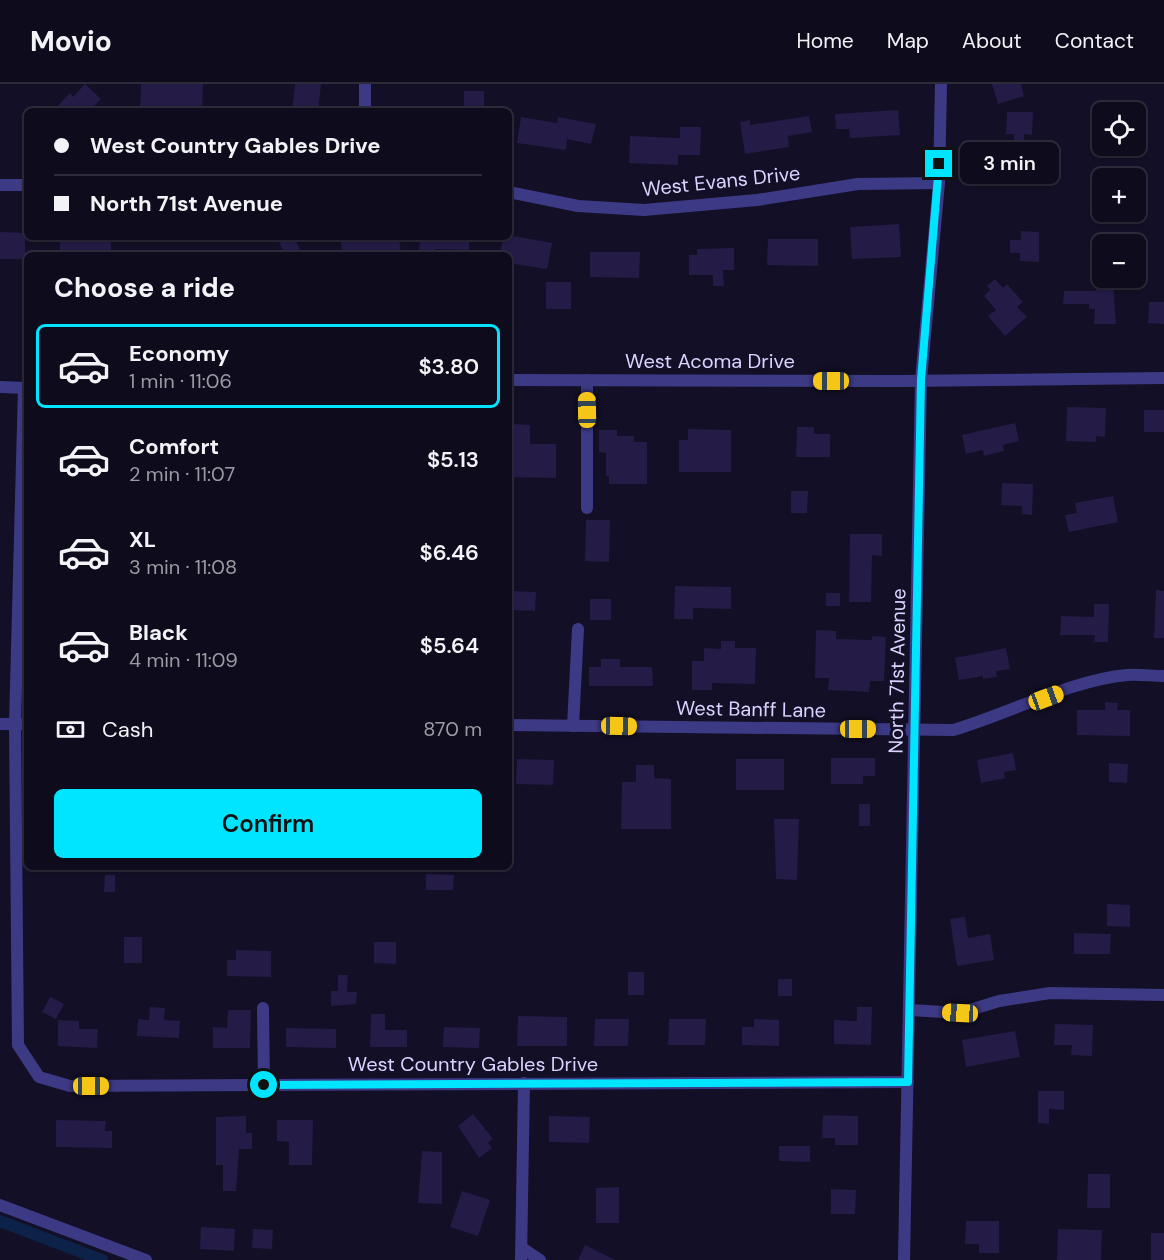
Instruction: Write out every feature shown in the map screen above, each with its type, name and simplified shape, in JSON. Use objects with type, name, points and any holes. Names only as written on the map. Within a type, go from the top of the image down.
[{"type":"street","points":[[365,84],[365,108]]},
{"type":"street","name":"North 71st Avenue","points":[[904,1260],[921,380],[939,183],[941,84]]},
{"type":"street","name":"West Evans Drive","points":[[512,193],[578,206],[644,210],[757,200],[858,184],[939,183]]},
{"type":"street","points":[[0,185],[24,185]]},
{"type":"street","name":"West Acoma Drive","points":[[512,380],[1164,378]]},
{"type":"street","points":[[587,380],[587,508]]},
{"type":"street","points":[[0,387],[24,388]]},
{"type":"street","points":[[0,724],[21,724],[24,522]]},
{"type":"street","points":[[573,726],[578,629]]},
{"type":"street","name":"West Banff Lane","points":[[512,725],[953,730],[987,720],[1086,683],[1126,675],[1164,676]]},
{"type":"street","name":"West Country Gables Drive","points":[[21,724],[18,1045],[39,1077],[69,1086],[908,1082]]},
{"type":"street","points":[[910,1010],[960,1013],[999,1001],[1050,993],[1164,995]]},
{"type":"street","points":[[263,1008],[264,1085]]},
{"type":"street","points":[[524,1083],[522,1254],[540,1260]]},
{"type":"street","points":[[0,1205],[146,1260]]},
{"type":"building","points":[[85,84],[101,99],[92,108],[56,108],[70,93],[73,97]]},
{"type":"building","points":[[141,84],[203,84],[202,108],[140,108]]},
{"type":"building","points":[[295,84],[321,84],[318,108],[292,108]]},
{"type":"building","points":[[992,84],[1021,84],[1024,96],[998,104]]},
{"type":"building","points":[[464,91],[484,91],[484,108],[464,108]]},
{"type":"building","points":[[898,110],[900,135],[850,138],[849,129],[836,129],[835,114]]},
{"type":"building","points":[[1007,112],[1033,112],[1032,135],[1024,134],[1024,144],[1014,144],[1014,134],[1006,134]]},
{"type":"building","points":[[809,116],[812,132],[788,136],[789,147],[745,154],[740,122],[750,120],[750,125]]},
{"type":"building","points":[[521,117],[557,123],[558,117],[596,124],[591,144],[567,139],[566,150],[517,143]]},
{"type":"building","points":[[680,127],[701,127],[700,155],[678,155],[678,165],[629,163],[630,136],[680,138]]},
{"type":"building","points":[[899,224],[901,257],[852,259],[850,227]]},
{"type":"building","points":[[1021,231],[1039,232],[1039,262],[1020,261],[1020,253],[1010,253],[1010,240],[1021,240]]},
{"type":"building","points":[[0,232],[24,233],[24,259],[0,259]]},
{"type":"building","points":[[512,236],[552,243],[547,269],[512,264],[512,252],[500,252],[502,240],[512,240]]},
{"type":"building","points":[[768,239],[818,239],[818,266],[767,265]]},
{"type":"building","points":[[60,240],[111,240],[111,252],[60,252]]},
{"type":"building","points":[[278,240],[295,240],[301,252],[284,252]]},
{"type":"building","points":[[340,240],[399,240],[401,252],[342,252]]},
{"type":"building","points":[[420,240],[469,240],[469,250],[435,249],[435,252],[419,252]]},
{"type":"building","points":[[734,248],[734,270],[723,270],[724,286],[713,286],[713,275],[689,275],[689,255],[697,255],[697,249]]},
{"type":"building","points":[[590,252],[640,252],[639,278],[590,277]]},
{"type":"building","points":[[995,279],[1003,288],[1007,284],[1023,302],[1017,307],[1027,317],[1005,336],[988,316],[996,310],[984,296],[990,290],[987,286]]},
{"type":"building","points":[[546,282],[571,282],[571,309],[546,309]]},
{"type":"building","points":[[1096,288],[1113,288],[1116,324],[1094,324],[1095,309],[1089,309],[1089,304],[1063,304],[1064,291],[1096,291]]},
{"type":"building","points":[[1149,302],[1164,302],[1164,324],[1148,323]]},
{"type":"building","points":[[1067,407],[1106,408],[1105,437],[1096,436],[1096,442],[1066,441]]},
{"type":"building","points":[[1144,410],[1164,410],[1164,432],[1144,432]]},
{"type":"building","points":[[1015,423],[1019,441],[1003,445],[1004,451],[984,456],[983,450],[966,454],[962,435]]},
{"type":"building","points":[[514,424],[530,425],[530,444],[556,444],[556,478],[512,477]]},
{"type":"building","points":[[797,427],[814,427],[814,434],[830,434],[830,457],[796,457]]},
{"type":"building","points":[[688,429],[731,430],[731,472],[679,472],[679,440],[688,440]]},
{"type":"building","points":[[599,430],[617,430],[617,436],[634,436],[634,442],[647,442],[647,484],[609,484],[609,476],[606,476],[606,453],[599,452]]},
{"type":"building","points":[[1002,483],[1033,484],[1032,515],[1022,514],[1022,506],[1001,505]]},
{"type":"building","points":[[791,491],[808,491],[807,513],[791,513]]},
{"type":"building","points":[[1113,496],[1118,522],[1069,532],[1065,515],[1077,513],[1075,503]]},
{"type":"building","points":[[586,520],[610,520],[609,562],[585,561]]},
{"type":"building","points":[[850,534],[882,534],[882,556],[872,555],[871,602],[849,602]]},
{"type":"building","points":[[675,586],[731,587],[731,609],[693,608],[693,619],[674,619]]},
{"type":"building","points":[[1156,590],[1164,591],[1164,638],[1154,638]]},
{"type":"building","points":[[513,591],[536,592],[535,611],[512,610]]},
{"type":"building","points":[[826,593],[840,593],[840,606],[826,606]]},
{"type":"building","points":[[590,599],[611,599],[611,620],[590,620]]},
{"type":"building","points":[[1094,604],[1109,604],[1108,642],[1094,642],[1095,635],[1060,635],[1061,616],[1094,617]]},
{"type":"building","points":[[816,630],[836,631],[836,639],[872,640],[872,636],[886,637],[884,681],[870,681],[869,692],[828,690],[829,678],[815,678]]},
{"type":"building","points":[[721,641],[735,641],[735,648],[756,648],[755,684],[712,683],[712,690],[692,690],[692,661],[704,661],[704,648],[721,649]]},
{"type":"building","points":[[1006,648],[1010,669],[996,671],[997,677],[983,679],[983,676],[959,680],[955,658]]},
{"type":"building","points":[[601,659],[620,659],[620,667],[652,667],[653,686],[589,686],[589,667],[601,667]]},
{"type":"building","points":[[1105,702],[1118,703],[1117,710],[1130,710],[1130,736],[1077,735],[1077,710],[1105,710]]},
{"type":"building","points":[[1013,753],[1016,770],[1004,772],[1005,778],[981,783],[977,760]]},
{"type":"building","points":[[831,758],[875,758],[875,776],[863,776],[863,784],[831,784]]},
{"type":"building","points":[[517,759],[554,760],[553,785],[516,784]]},
{"type":"building","points":[[736,759],[784,759],[784,790],[736,790]]},
{"type":"building","points":[[1109,763],[1128,764],[1127,783],[1109,782]]},
{"type":"building","points":[[636,765],[654,765],[654,778],[671,779],[671,829],[621,829],[622,782],[636,782]]},
{"type":"building","points":[[859,804],[870,804],[870,826],[859,826]]},
{"type":"building","points":[[774,819],[799,819],[797,880],[776,879]]},
{"type":"building","points":[[426,874],[454,875],[453,890],[426,890]]},
{"type":"building","points":[[105,875],[115,875],[115,892],[104,892]]},
{"type":"building","points":[[1107,904],[1130,905],[1130,927],[1107,926]]},
{"type":"building","points":[[965,917],[968,938],[990,934],[994,960],[957,966],[950,919]]},
{"type":"building","points":[[1074,933],[1111,934],[1110,954],[1074,954]]},
{"type":"building","points":[[124,937],[142,937],[142,963],[124,963]]},
{"type":"building","points":[[374,942],[396,942],[396,964],[374,963]]},
{"type":"building","points":[[236,950],[271,951],[271,977],[227,976],[227,960],[236,960]]},
{"type":"building","points":[[628,972],[644,972],[644,995],[628,995]]},
{"type":"building","points":[[338,975],[348,975],[347,992],[357,992],[356,1004],[331,1006],[331,991],[338,991]]},
{"type":"building","points":[[778,979],[792,979],[792,996],[778,996]]},
{"type":"building","points":[[50,997],[64,1004],[56,1019],[42,1012]]},
{"type":"building","points":[[150,1007],[165,1008],[164,1020],[180,1021],[179,1038],[137,1036],[138,1019],[149,1020]]},
{"type":"building","points":[[857,1007],[872,1007],[871,1045],[834,1044],[834,1020],[857,1021]]},
{"type":"building","points":[[228,1010],[251,1010],[250,1048],[213,1048],[213,1027],[227,1028]]},
{"type":"building","points":[[371,1014],[385,1014],[385,1030],[407,1030],[407,1047],[370,1047]]},
{"type":"building","points":[[518,1016],[567,1017],[567,1046],[517,1046]]},
{"type":"building","points":[[595,1019],[629,1019],[628,1046],[594,1046]]},
{"type":"building","points":[[669,1019],[706,1019],[705,1045],[668,1045]]},
{"type":"building","points":[[754,1019],[779,1020],[779,1046],[742,1045],[742,1027],[754,1027]]},
{"type":"building","points":[[58,1020],[79,1021],[79,1029],[98,1029],[97,1048],[58,1046]]},
{"type":"building","points":[[1055,1024],[1093,1025],[1092,1056],[1071,1055],[1072,1045],[1054,1045]]},
{"type":"building","points":[[444,1027],[480,1028],[479,1048],[443,1047]]},
{"type":"building","points":[[286,1028],[336,1029],[336,1048],[286,1047]]},
{"type":"building","points":[[1015,1031],[1020,1057],[966,1067],[962,1040]]},
{"type":"building","points":[[1038,1091],[1064,1091],[1064,1110],[1049,1109],[1049,1124],[1038,1123]]},
{"type":"building","points":[[473,1114],[493,1139],[488,1143],[492,1148],[479,1158],[458,1126]]},
{"type":"building","points":[[823,1115],[858,1116],[858,1145],[835,1145],[835,1138],[822,1138]]},
{"type":"building","points":[[246,1116],[246,1133],[252,1133],[252,1149],[239,1149],[236,1191],[223,1191],[223,1165],[216,1165],[216,1117]]},
{"type":"building","points":[[549,1116],[590,1117],[589,1143],[549,1142]]},
{"type":"building","points":[[56,1120],[106,1121],[105,1131],[112,1131],[112,1148],[56,1147]]},
{"type":"building","points":[[277,1120],[313,1120],[312,1165],[289,1165],[289,1142],[277,1141]]},
{"type":"building","points":[[779,1146],[810,1146],[810,1162],[779,1161]]},
{"type":"building","points":[[422,1151],[442,1152],[442,1204],[418,1203]]},
{"type":"building","points":[[1088,1174],[1110,1174],[1110,1208],[1087,1208]]},
{"type":"building","points":[[619,1187],[619,1223],[596,1223],[596,1188]]},
{"type":"building","points":[[831,1189],[856,1190],[855,1214],[831,1214]]},
{"type":"building","points":[[462,1191],[490,1200],[478,1236],[450,1227]]},
{"type":"building","points":[[966,1221],[999,1221],[999,1253],[979,1253],[979,1244],[965,1244]]},
{"type":"building","points":[[201,1227],[235,1229],[234,1251],[200,1249]]},
{"type":"building","points":[[253,1229],[273,1230],[272,1249],[252,1248]]},
{"type":"building","points":[[1058,1229],[1102,1230],[1101,1260],[1057,1260]]},
{"type":"building","points":[[1151,1233],[1164,1233],[1164,1260],[1151,1260]]},
{"type":"building","points":[[585,1245],[615,1260],[578,1260]]},
{"type":"waterway","points":[[0,1221],[102,1260]]},
{"type":"route","points":[[264,1085],[908,1082],[921,380],[939,164]]}]
